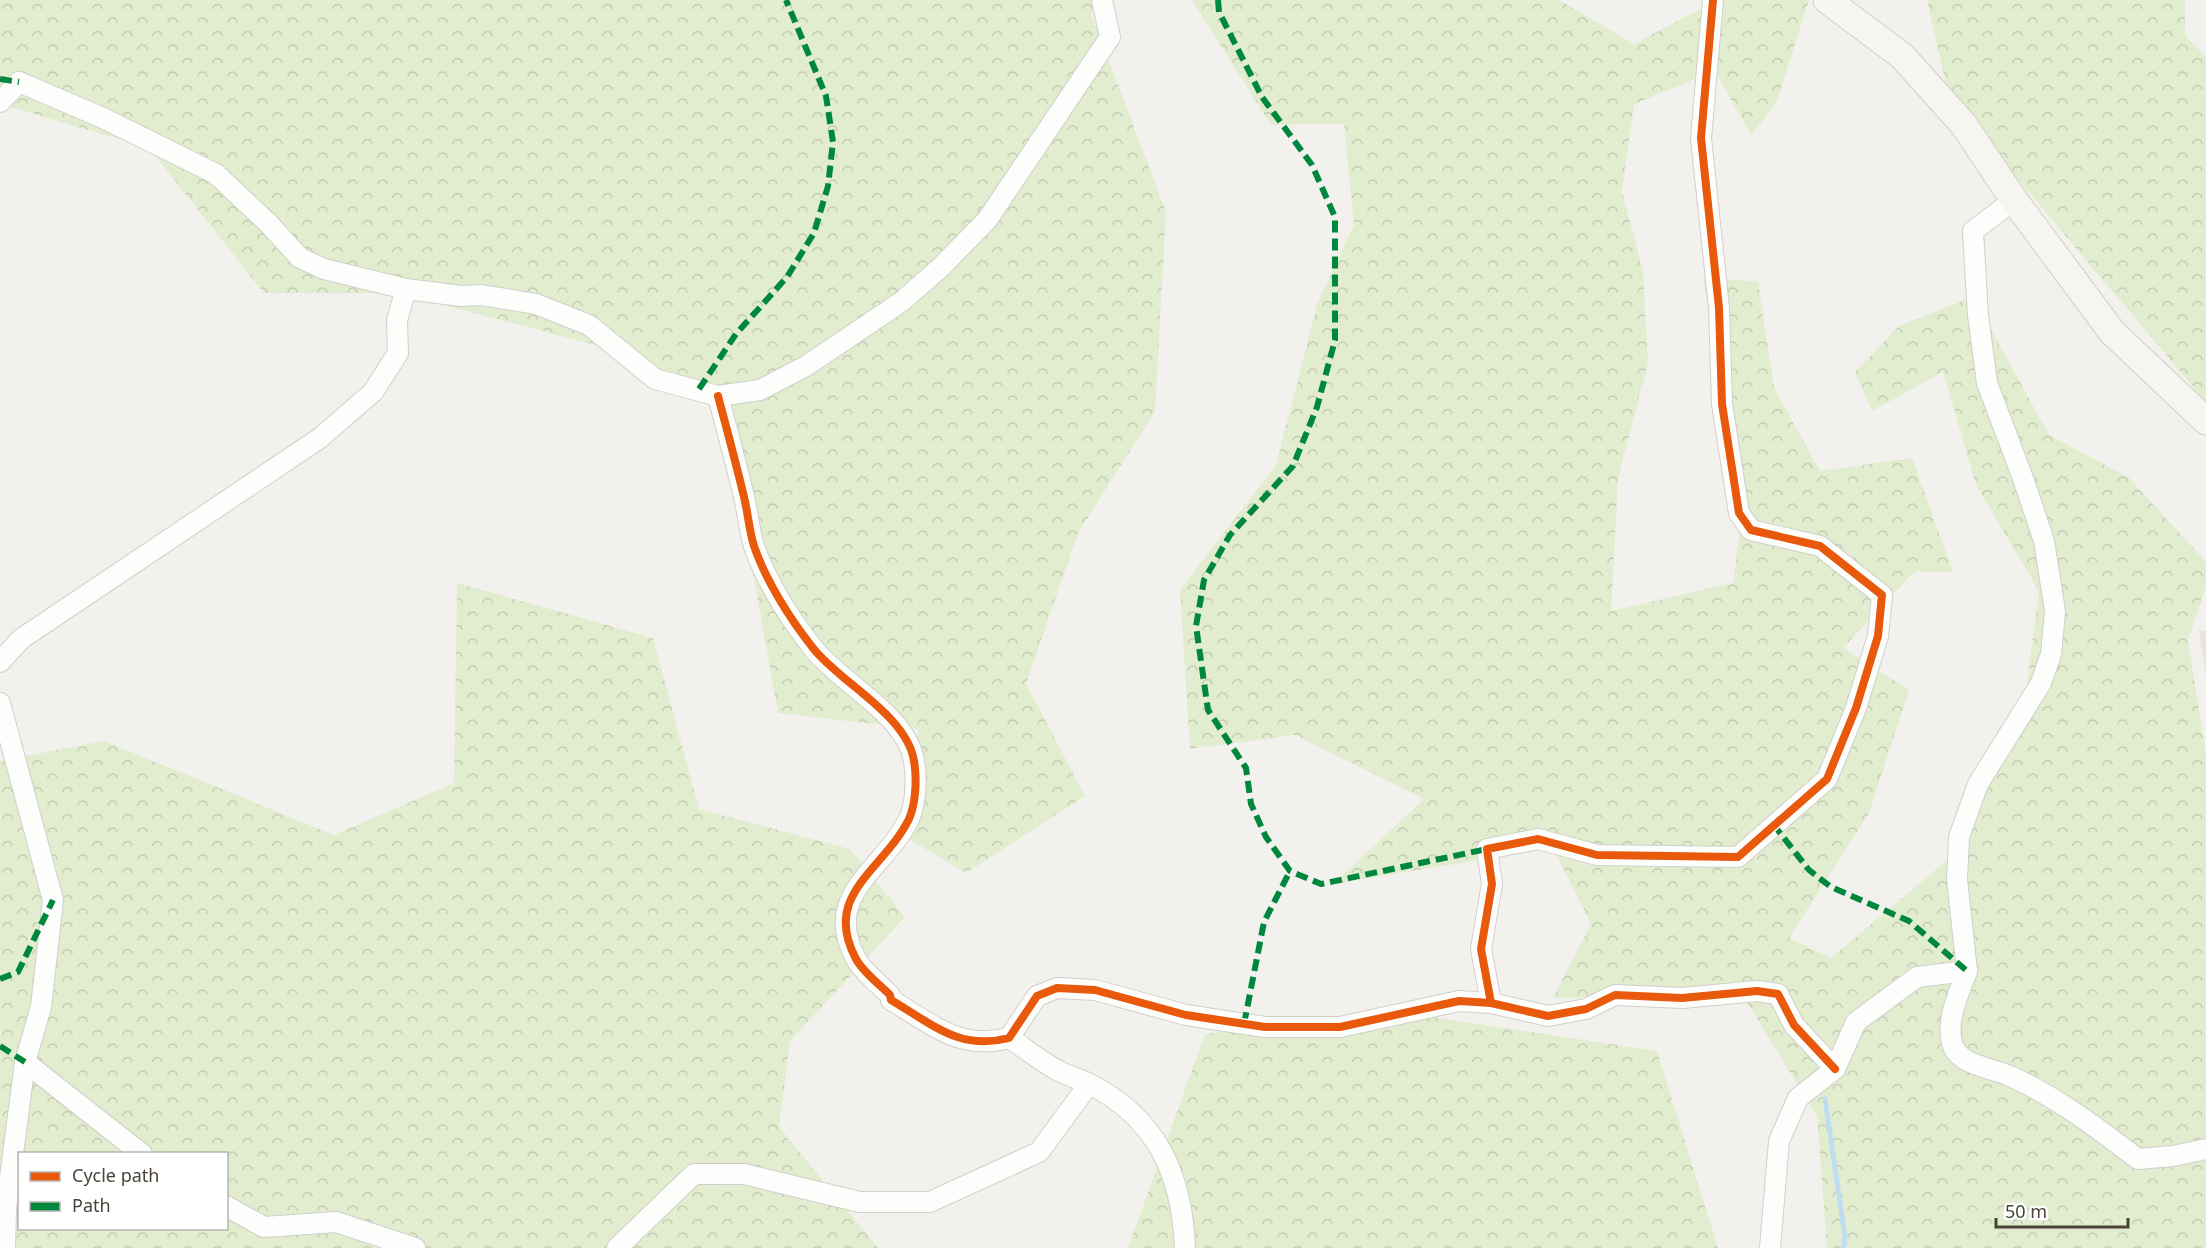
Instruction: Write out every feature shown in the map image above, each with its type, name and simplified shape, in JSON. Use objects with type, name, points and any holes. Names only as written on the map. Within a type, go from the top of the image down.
[{"type":"street","points":[[0,102],[19,82],[103,118],[216,174],[269,224],[300,258],[324,269],[406,290],[461,296],[481,295],[536,304],[589,325],[655,379],[718,396],[760,390],[806,366],[860,332],[909,295],[987,220],[1110,37],[1102,0]]},
{"type":"street","points":[[1491,1003],[1481,949],[1492,884],[1487,849],[1538,839],[1597,855],[1738,857],[1827,779],[1856,708],[1878,636],[1882,595],[1820,546],[1750,530],[1739,513],[1722,404],[1719,308],[1701,138],[1713,0]]},
{"type":"street","points":[[1827,0],[1902,56],[1964,125],[2014,200],[2112,332],[2206,421]]},
{"type":"street","points":[[2014,200],[1973,231],[1978,315],[1986,383],[2024,481],[2044,541],[2055,611],[2050,654],[2041,683],[1978,784],[1959,837],[1957,879],[1967,971],[1951,1015],[1952,1044],[1965,1060],[2009,1076],[2056,1100],[2138,1159],[2173,1156],[2206,1149]]},
{"type":"street","points":[[0,662],[21,639],[320,438],[373,392],[398,353],[397,321],[406,290]]},
{"type":"street","points":[[718,396],[754,546],[777,593],[813,649],[883,711],[907,741],[915,760],[914,802],[909,818],[892,847],[871,869],[847,904],[844,932],[857,961],[890,995],[891,1000],[947,1034],[972,1042],[990,1043],[1009,1038],[1037,996],[1056,988],[1095,990],[1186,1015],[1266,1027],[1340,1027],[1459,1001],[1491,1003],[1548,1016],[1586,1009],[1615,995],[1682,998],[1757,992],[1778,994],[1794,1025],[1835,1069]]},
{"type":"street","points":[[0,703],[53,900],[41,1007],[25,1062],[6,1208],[5,1248]]},
{"type":"street","points":[[1770,1248],[1779,1141],[1798,1098],[1835,1069],[1856,1022],[1917,977],[1967,971]]},
{"type":"street","points":[[1009,1038],[1058,1071],[1089,1084],[1129,1111],[1150,1135],[1172,1169],[1181,1200],[1185,1248]]},
{"type":"street","points":[[25,1062],[139,1152]]},
{"type":"street","points":[[616,1248],[694,1174],[744,1174],[860,1202],[930,1202],[1039,1152],[1089,1084]]},
{"type":"street","points":[[228,1207],[264,1227],[336,1222],[416,1248]]},
{"type":"shaded area","points":[[2206,630],[2206,676],[2199,631]]},
{"type":"green space","points":[[0,0],[1093,0],[1092,16],[1166,212],[1155,411],[1078,533],[1026,684],[1085,796],[966,873],[902,835],[918,729],[778,713],[724,412],[615,350],[397,293],[264,293],[149,148],[0,104]]},
{"type":"green space","points":[[1192,0],[1559,0],[1634,44],[1717,0],[1809,0],[1776,104],[1751,135],[1715,71],[1634,104],[1622,191],[1643,272],[1648,363],[1618,478],[1611,611],[1733,583],[1742,517],[1703,277],[1758,282],[1774,388],[1820,471],[1912,458],[1953,572],[1915,571],[1843,648],[1909,690],[1869,813],[1789,938],[1831,958],[1951,857],[2022,722],[2039,591],[1976,485],[1943,372],[1872,411],[1855,372],[1899,326],[1973,297],[2049,435],[2128,477],[2206,562],[2206,586],[2188,640],[2206,754],[2206,1248],[1827,1248],[1817,1116],[1742,994],[1553,998],[1591,924],[1553,848],[1333,884],[1424,799],[1295,735],[1190,749],[1180,590],[1276,465],[1318,302],[1354,225],[1344,124],[1271,125]]},
{"type":"green space","points":[[1927,0],[2185,0],[2185,35],[2206,57],[2206,402],[1949,98]]},
{"type":"green space","points":[[457,583],[653,638],[699,809],[850,849],[905,917],[790,1041],[779,1127],[878,1248],[0,1248],[0,761],[104,741],[334,835],[454,783]]},
{"type":"green space","points":[[1390,1011],[1657,1051],[1718,1248],[1128,1248],[1205,1034]]},
{"type":"waterway","points":[[1825,1099],[1845,1237],[1844,1248]]},
{"type":"marked path","points":[[699,389],[736,334],[787,277],[814,233],[828,186],[833,142],[826,96],[786,0]]},
{"type":"marked path","points":[[1218,0],[1219,12],[1262,97],[1312,165],[1335,217],[1335,340],[1317,407],[1293,466],[1230,535],[1204,580],[1196,626],[1208,710],[1246,768],[1251,804],[1266,837],[1290,871],[1321,884],[1487,849]]},
{"type":"marked path","points":[[0,79],[19,82]]},
{"type":"marked path","points":[[1773,824],[1809,870],[1831,887],[1909,921],[1967,971]]},
{"type":"marked path","points":[[1244,1024],[1264,922],[1290,871]]},
{"type":"marked path","points":[[0,979],[18,972],[53,900]]},
{"type":"marked path","points":[[0,1046],[25,1062]]},
{"type":"cycle path","points":[[1491,1003],[1481,949],[1492,884],[1487,849],[1538,839],[1597,855],[1738,857],[1827,779],[1856,708],[1878,636],[1882,595],[1820,546],[1751,530],[1739,513],[1722,404],[1719,308],[1701,138],[1713,0]]},
{"type":"cycle path","points":[[718,396],[741,484],[754,546],[772,586],[787,612],[813,648],[839,674],[886,714],[909,744],[915,775],[911,813],[898,837],[860,884],[851,900],[846,917],[847,936],[859,964],[890,995],[891,1000],[933,1026],[947,1033],[975,1041],[1009,1038],[1037,996],[1057,988],[1095,990],[1186,1015],[1265,1027],[1340,1027],[1459,1001],[1491,1003],[1548,1016],[1586,1009],[1615,995],[1682,998],[1757,991],[1778,994],[1794,1025],[1835,1069]]}]
